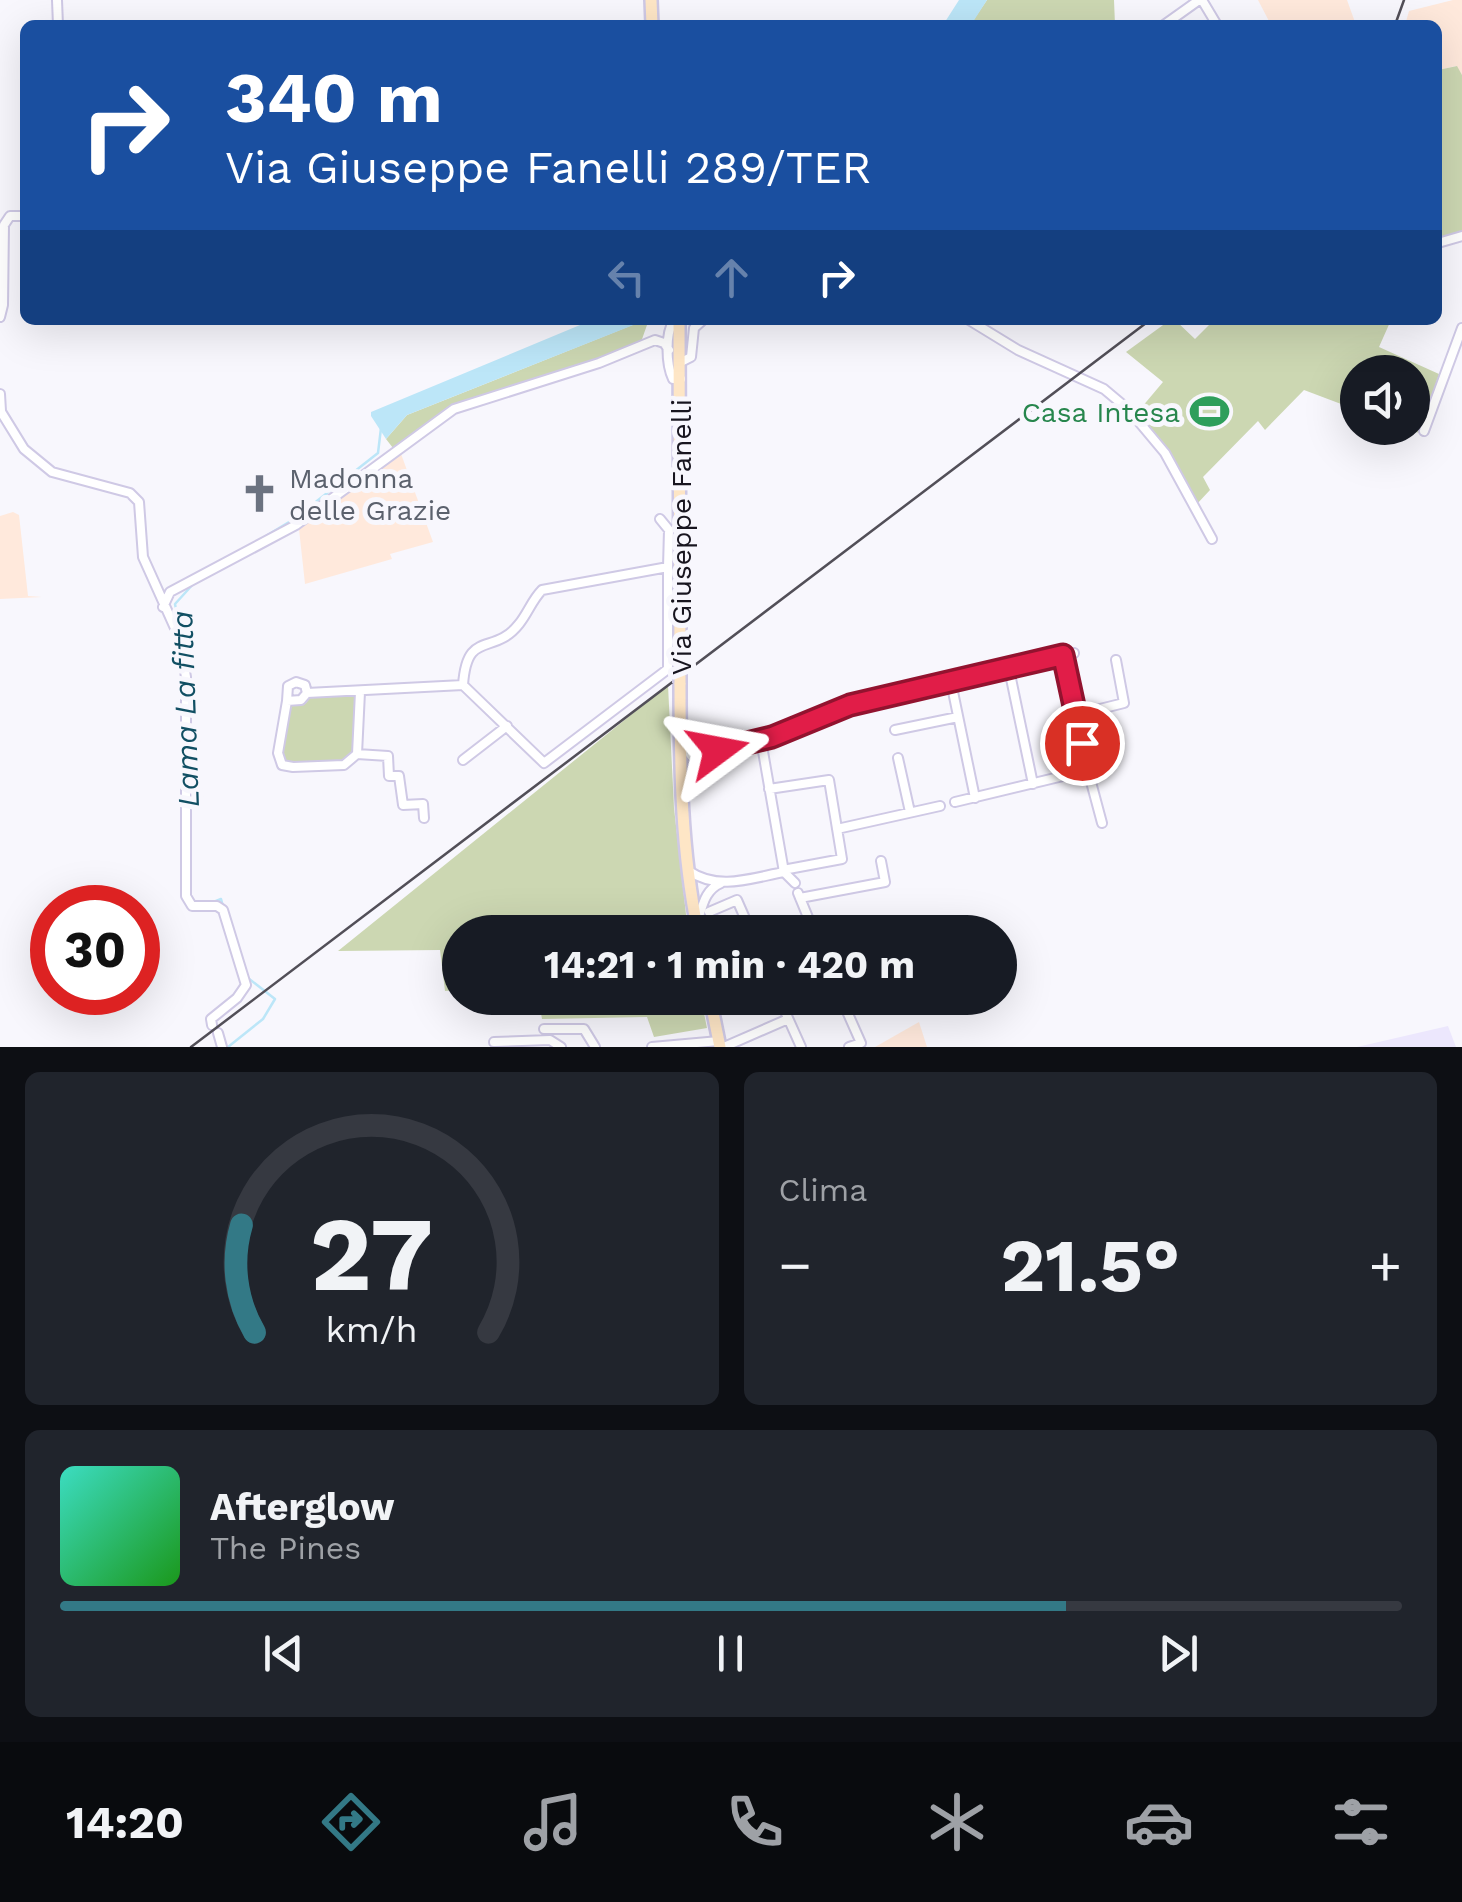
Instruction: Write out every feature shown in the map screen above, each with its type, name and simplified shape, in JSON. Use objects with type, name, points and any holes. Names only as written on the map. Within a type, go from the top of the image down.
[{"type":"main road","name":"Via Giuseppe Fanelli","points":[[677,325],[681,362],[680,764],[686,868],[694,915]]},
{"type":"main road","points":[[714,1015],[721,1045]]},
{"type":"street","points":[[1171,20],[1200,0]]},
{"type":"street","points":[[0,317],[4,306],[4,225],[10,216],[20,216]]},
{"type":"street","points":[[672,325],[668,330],[671,377],[681,380]]},
{"type":"street","points":[[681,362],[691,357],[697,325]]},
{"type":"street","points":[[977,325],[1018,350],[1104,389],[1130,410],[1165,452],[1212,539]]},
{"type":"street","points":[[1430,415],[1462,328]]},
{"type":"street","points":[[163,606],[166,596],[174,590],[296,524],[454,409],[599,363],[654,340],[664,343],[669,350]]},
{"type":"street","points":[[0,394],[1,410],[24,449],[52,472],[134,495],[139,502],[143,558],[179,638],[186,677],[186,896],[192,906],[218,906],[222,910],[246,982],[242,993],[211,1019],[222,1047]]},
{"type":"street","points":[[287,701],[301,700],[307,694],[463,685],[544,763],[668,669],[669,530],[660,519]]},
{"type":"street","points":[[463,685],[464,662],[470,651],[517,627],[542,590],[668,567]]},
{"type":"street","points":[[153,583],[162,590],[174,590]]},
{"type":"street","points":[[700,753],[761,740],[847,706],[1074,653]]},
{"type":"street","points":[[1063,655],[1102,823]]},
{"type":"street","points":[[1063,655],[1088,770]]},
{"type":"street","points":[[1076,715],[1124,703],[1116,660]]},
{"type":"street","points":[[1009,669],[1032,784]]},
{"type":"street","points":[[307,694],[305,685],[296,682],[288,686],[278,754],[282,765],[344,765],[357,754],[388,756],[389,776],[399,776],[403,805],[423,804],[424,818]]},
{"type":"street","points":[[951,682],[975,798]]},
{"type":"street","points":[[357,754],[360,692]]},
{"type":"street","points":[[895,730],[958,717]]},
{"type":"street","points":[[463,760],[507,726]]},
{"type":"street","points":[[761,740],[784,871],[807,915]]},
{"type":"street","points":[[898,758],[910,812]]},
{"type":"street","points":[[955,802],[1088,770]]},
{"type":"street","points":[[689,888],[696,891],[708,884],[842,859],[828,780],[769,789]]},
{"type":"street","points":[[837,829],[940,806]]},
{"type":"street","points":[[798,892],[886,882],[881,861]]},
{"type":"street","points":[[686,868],[708,884]]},
{"type":"street","points":[[700,915],[708,884]]},
{"type":"street","points":[[710,912],[737,900],[744,915]]},
{"type":"street","points":[[786,1015],[800,1047]]},
{"type":"street","points":[[849,1015],[861,1043],[849,1047]]},
{"type":"street","points":[[652,1047],[721,1045],[788,1019]]},
{"type":"street","points":[[544,1029],[584,1029],[595,1047]]},
{"type":"street","points":[[494,1042],[550,1040],[561,1047]]},
{"type":"shaded area","points":[[1258,0],[1347,0],[1354,20],[1268,20]]},
{"type":"shaded area","points":[[1462,0],[1462,75],[1456,66],[1442,69],[1442,20],[1406,20],[1409,11]]},
{"type":"shaded area","points":[[400,451],[433,542],[390,554],[392,559],[305,584],[299,529]]},
{"type":"shaded area","points":[[13,512],[19,515],[28,596],[42,597],[0,599],[0,516]]},
{"type":"shaded area","points":[[919,1022],[927,1047],[875,1047]]},
{"type":"shaded area","points":[[1448,1026],[1456,1047],[1357,1047]]},
{"type":"green space","points":[[987,0],[1114,0],[1115,20],[973,20]]},
{"type":"green space","points":[[1457,66],[1462,75],[1462,234],[1442,240],[1442,69]]},
{"type":"green space","points":[[632,325],[647,325],[641,342],[598,360],[454,405],[393,448],[386,439],[407,415]]},
{"type":"green space","name":"Casa Intesa","points":[[1163,325],[1180,325],[1195,339],[1209,325],[1389,325],[1379,347],[1397,355],[1340,355],[1340,404],[1304,390],[1265,430],[1258,421],[1203,477],[1210,490],[1196,505],[1136,414],[1163,382],[1126,352]]},
{"type":"green space","name":"Casa Intesa","points":[[1430,370],[1439,374],[1430,401]]},
{"type":"green space","points":[[668,685],[674,808],[686,915],[442,915],[442,966],[440,950],[338,951]]},
{"type":"green space","points":[[356,695],[353,752],[344,763],[287,763],[282,752],[288,706],[306,703],[310,697]]},
{"type":"green space","points":[[541,1015],[704,1015],[707,1028],[654,1037],[647,1017],[542,1019]]},
{"type":"water","points":[[959,0],[987,0],[974,20],[946,20]]},
{"type":"water","points":[[580,325],[633,325],[407,415],[386,439],[371,412]]},
{"type":"waterway","name":"Lama La fitta","points":[[256,542],[294,519],[378,453],[381,428]]},
{"type":"waterway","name":"Lama La fitta","points":[[180,630],[175,604],[195,582]]},
{"type":"waterway","name":"Lama La fitta","points":[[190,877],[190,894]]},
{"type":"waterway","name":"Lama La fitta","points":[[211,903],[221,899],[223,906]]},
{"type":"waterway","name":"Lama La fitta","points":[[228,1047],[263,1019],[275,999],[248,978],[235,937]]},
{"type":"railway","points":[[1397,20],[1404,0]]},
{"type":"railway","points":[[191,1047],[1143,325]]},
{"type":"place","name":"Casa Intesa","points":[[1210,412]]},
{"type":"place","name":"Madonna delle Grazie","points":[[259,494]]},
{"type":"route","points":[[718,750],[772,737],[850,705],[1063,655],[1082,743]]}]
